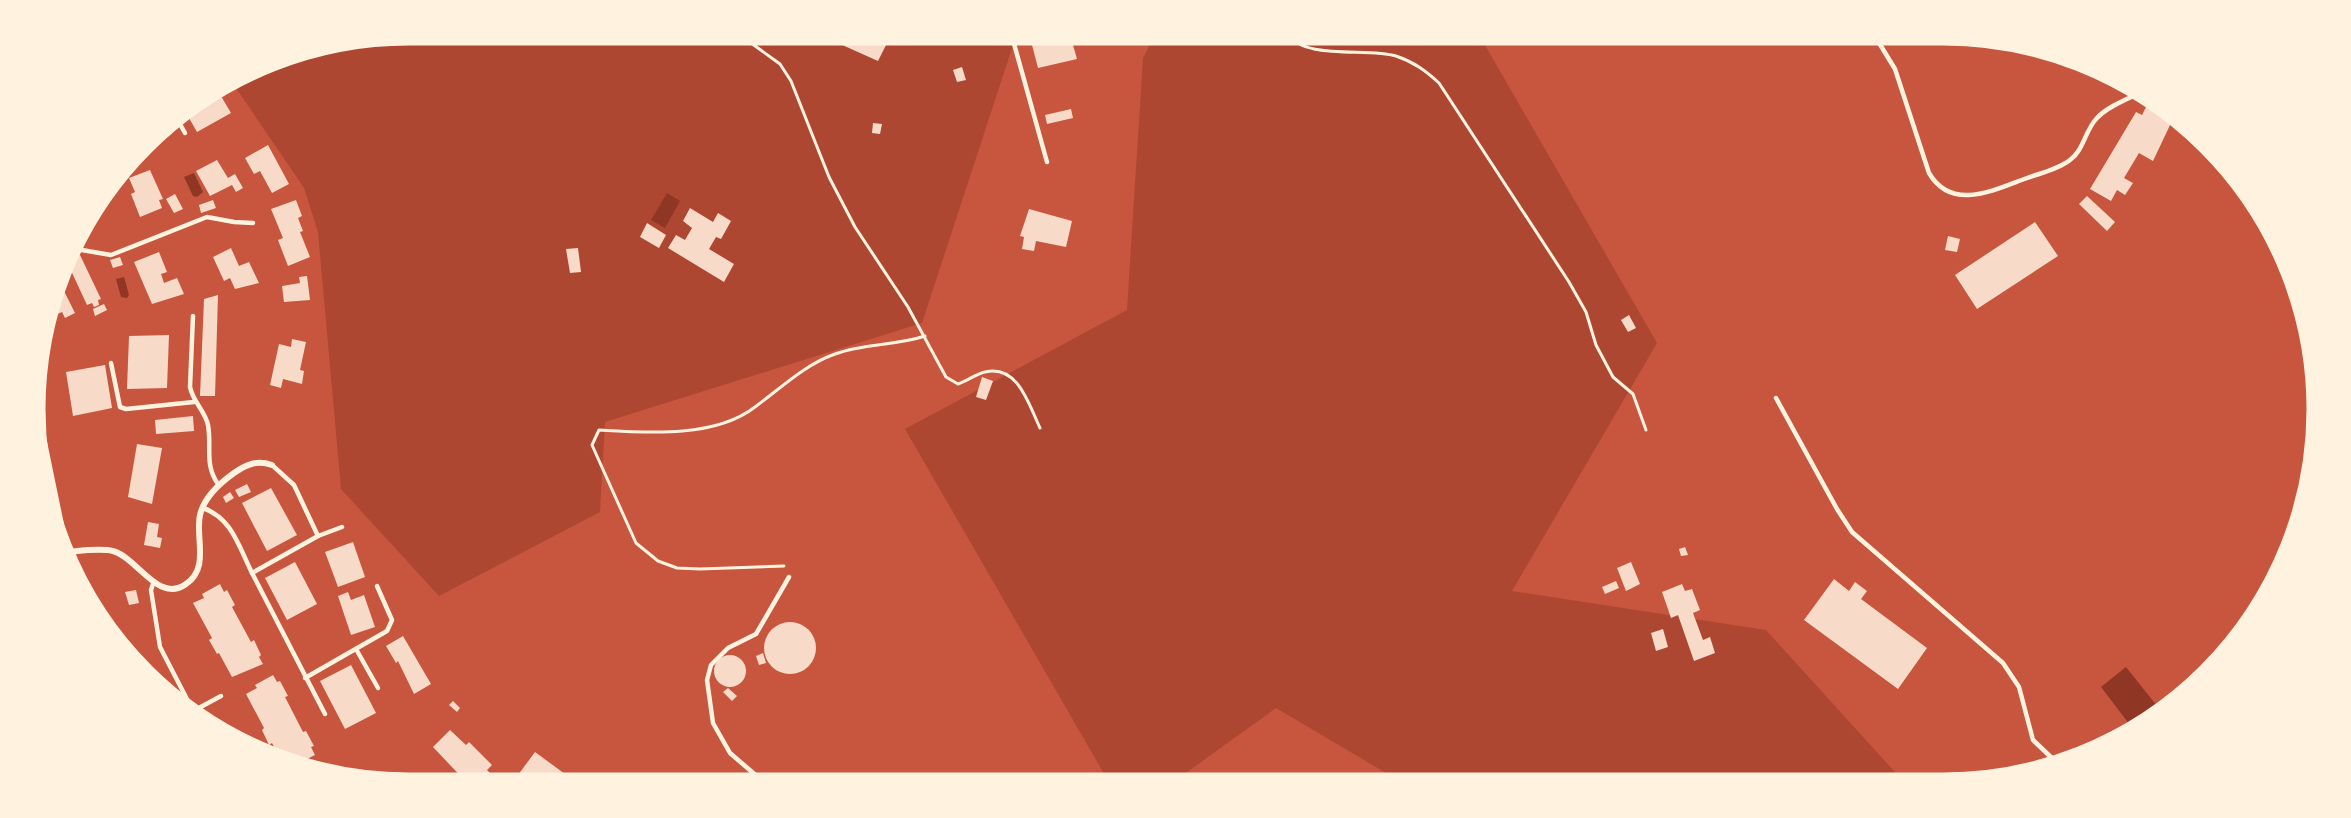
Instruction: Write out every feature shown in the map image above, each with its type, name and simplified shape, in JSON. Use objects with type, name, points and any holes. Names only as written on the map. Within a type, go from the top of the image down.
[{"type":"street","points":[[72,552],[113,552],[141,568],[153,584],[170,589],[186,585],[197,572],[201,555],[200,517],[218,484],[245,465],[258,462],[272,465]]},
{"type":"lane","points":[[1014,44],[1047,162]]},
{"type":"lane","points":[[1881,44],[1895,69],[1934,182],[1946,191],[1964,196],[1981,195],[2066,163],[2079,150],[2096,118],[2132,97]]},
{"type":"lane","points":[[180,124],[185,134]]},
{"type":"lane","points":[[80,250],[111,255],[207,217],[253,223]]},
{"type":"lane","points":[[193,316],[190,387],[194,402],[208,426],[208,463],[218,484]]},
{"type":"lane","points":[[111,363],[120,407],[126,409],[194,402]]},
{"type":"lane","points":[[1776,398],[1852,532],[2003,663],[2019,687],[2033,740],[2051,757]]},
{"type":"lane","points":[[272,465],[294,485],[318,536]]},
{"type":"lane","points":[[203,508],[218,515],[230,525],[324,714]]},
{"type":"lane","points":[[252,573],[318,536],[342,527]]},
{"type":"lane","points":[[754,774],[729,753],[713,723],[707,680],[711,665],[728,648],[756,634],[789,577]]},
{"type":"lane","points":[[153,584],[151,590],[160,647],[187,700]]},
{"type":"lane","points":[[306,678],[387,631],[391,626],[392,620],[377,586]]},
{"type":"lane","points":[[356,649],[378,688]]},
{"type":"lane","points":[[199,708],[221,696]]},
{"type":"path","points":[[752,44],[780,64],[791,81],[834,187],[855,227],[925,336],[951,382],[958,384],[985,372],[1002,371],[1017,382],[1040,428]]},
{"type":"path","points":[[1301,44],[1305,47],[1394,56],[1420,66],[1439,82],[1569,282],[1586,312],[1596,345],[1612,377],[1633,394],[1646,430]]},
{"type":"path","points":[[789,577],[794,569],[788,567],[677,568],[658,561],[636,543],[592,445],[595,436],[599,430],[651,434],[728,423],[754,409],[797,373],[834,354],[860,347],[901,344],[925,336]]},
{"type":"shaded area","points":[[385,44],[1013,44],[922,323],[605,422],[600,512],[439,596],[341,489],[318,232],[304,188],[235,87],[269,71],[314,56],[338,51]]},
{"type":"shaded area","points":[[1150,44],[1484,44],[1657,343],[1512,591],[1766,630],[1897,774],[1388,774],[1276,708],[1184,774],[1104,774],[905,429],[1127,310],[1143,58]]},
{"type":"shaded area","points":[[194,173],[203,192],[197,197],[193,196],[184,177]]},
{"type":"shaded area","points":[[667,193],[680,201],[665,228],[651,220]]},
{"type":"shaded area","points":[[124,277],[129,295],[127,298],[121,297],[116,279]]},
{"type":"shaded area","points":[[2126,667],[2156,705],[2129,724],[2101,687]]},
{"type":"building","points":[[840,44],[886,44],[878,61]]},
{"type":"building","points":[[1073,44],[1077,59],[1038,68],[1032,45]]},
{"type":"building","points":[[962,67],[966,80],[957,82],[953,70]]},
{"type":"building","points":[[221,95],[231,113],[197,132],[189,117]]},
{"type":"building","points":[[2146,106],[2171,124],[2153,161],[2139,153],[2124,178],[2133,183],[2125,195],[2117,190],[2111,201],[2090,189],[2136,112],[2142,115]]},
{"type":"building","points":[[1071,109],[1073,118],[1047,124],[1045,115]]},
{"type":"building","points":[[873,123],[882,124],[880,134],[872,133]]},
{"type":"building","points":[[268,145],[289,184],[272,193],[260,171],[254,174],[245,158]]},
{"type":"building","points":[[217,160],[228,178],[235,174],[243,188],[236,192],[232,185],[210,196],[196,171]]},
{"type":"building","points":[[150,170],[163,199],[159,200],[162,208],[140,217],[131,194],[135,192],[129,178]]},
{"type":"building","points":[[175,194],[183,209],[174,213],[166,199]]},
{"type":"building","points":[[2087,196],[2115,222],[2107,231],[2079,204]]},
{"type":"building","points":[[213,200],[216,208],[201,213],[199,205]]},
{"type":"building","points":[[296,200],[302,216],[298,218],[303,231],[300,232],[310,257],[288,266],[278,240],[283,238],[271,209]]},
{"type":"building","points":[[690,208],[713,222],[718,213],[731,221],[721,239],[716,237],[709,249],[734,264],[724,282],[668,248],[676,235],[685,240],[692,228],[683,221]]},
{"type":"building","points":[[1029,209],[1072,221],[1066,247],[1036,241],[1034,251],[1022,249],[1024,237],[1020,236]]},
{"type":"building","points":[[2035,222],[2058,256],[1977,309],[1955,275]]},
{"type":"building","points":[[647,223],[666,235],[659,248],[640,237]]},
{"type":"building","points":[[1948,236],[1960,239],[1957,252],[1945,250]]},
{"type":"building","points":[[231,248],[239,266],[249,262],[259,283],[235,289],[230,278],[224,281],[213,257]]},
{"type":"building","points":[[578,248],[581,272],[570,273],[566,249]]},
{"type":"building","points":[[159,252],[167,272],[161,274],[164,283],[177,278],[184,294],[152,304],[134,262]]},
{"type":"building","points":[[80,255],[101,299],[98,300],[99,305],[94,307],[92,303],[87,305],[71,270],[77,257]]},
{"type":"building","points":[[120,257],[123,265],[113,268],[110,260]]},
{"type":"building","points":[[307,276],[310,300],[284,302],[282,286],[300,283],[299,277]]},
{"type":"building","points":[[64,290],[75,313],[65,318],[62,312],[56,315]]},
{"type":"building","points":[[218,295],[215,396],[200,396],[204,299]]},
{"type":"building","points":[[104,304],[107,310],[95,316],[93,309]]},
{"type":"building","points":[[1629,315],[1636,328],[1628,332],[1621,320]]},
{"type":"building","points":[[169,335],[167,388],[127,389],[129,336]]},
{"type":"building","points":[[292,339],[306,342],[300,370],[304,371],[302,384],[283,379],[281,388],[270,385],[279,344],[291,347]]},
{"type":"building","points":[[105,365],[112,408],[73,416],[66,372]]},
{"type":"building","points":[[982,377],[993,381],[986,400],[976,397]]},
{"type":"building","points":[[193,416],[194,431],[156,434],[155,420]]},
{"type":"building","points":[[137,444],[162,448],[152,504],[128,497]]},
{"type":"building","points":[[247,484],[251,492],[239,497],[235,490]]},
{"type":"building","points":[[271,488],[297,535],[267,551],[242,503]]},
{"type":"building","points":[[230,492],[234,498],[226,503],[223,497]]},
{"type":"building","points":[[148,522],[159,524],[157,537],[162,538],[160,548],[144,545]]},
{"type":"building","points":[[353,542],[365,577],[338,587],[325,552]]},
{"type":"building","points":[[1685,547],[1688,555],[1681,556],[1679,549]]},
{"type":"building","points":[[295,562],[317,604],[287,620],[265,578]]},
{"type":"building","points":[[1631,562],[1640,584],[1626,591],[1617,568]]},
{"type":"building","points":[[1834,579],[1849,591],[1855,582],[1867,591],[1861,599],[1927,648],[1898,689],[1804,620]]},
{"type":"building","points":[[1616,581],[1619,588],[1605,594],[1602,587]]},
{"type":"building","points":[[220,584],[224,592],[227,590],[235,605],[232,607],[251,642],[254,640],[263,664],[232,677],[209,640],[212,638],[193,603],[204,598],[202,594]]},
{"type":"building","points":[[1682,584],[1685,591],[1692,589],[1700,610],[1693,613],[1703,640],[1710,637],[1715,653],[1694,661],[1678,615],[1671,618],[1662,592]]},
{"type":"building","points":[[136,590],[139,603],[129,605],[125,592]]},
{"type":"building","points":[[348,592],[351,600],[364,595],[375,627],[351,635],[338,596]]},
{"type":"building","points":[[785,622],[795,622],[804,626],[812,634],[816,648],[812,662],[804,670],[795,674],[785,674],[776,670],[768,662],[764,653],[764,643],[768,634],[776,626]]},
{"type":"building","points":[[1663,629],[1668,647],[1656,651],[1651,633]]},
{"type":"building","points":[[403,636],[431,684],[414,694],[398,661],[396,663],[386,646]]},
{"type":"building","points":[[763,653],[766,663],[759,665],[756,656]]},
{"type":"building","points":[[730,655],[741,660],[746,671],[741,682],[730,687],[719,682],[714,671],[719,660]]},
{"type":"building","points":[[351,665],[376,713],[345,729],[320,681]]},
{"type":"building","points":[[273,675],[277,682],[280,681],[288,696],[285,697],[303,732],[306,731],[314,746],[311,747],[315,755],[306,759],[275,749],[272,743],[269,745],[262,730],[264,728],[246,694],[257,688],[255,685]]},
{"type":"building","points":[[728,688],[737,696],[732,701],[723,692]]},
{"type":"building","points":[[453,701],[460,708],[457,712],[449,705]]},
{"type":"building","points":[[450,730],[466,745],[469,742],[492,765],[487,770],[490,773],[459,774],[433,747]]},
{"type":"building","points":[[535,752],[565,774],[519,774]]}]
